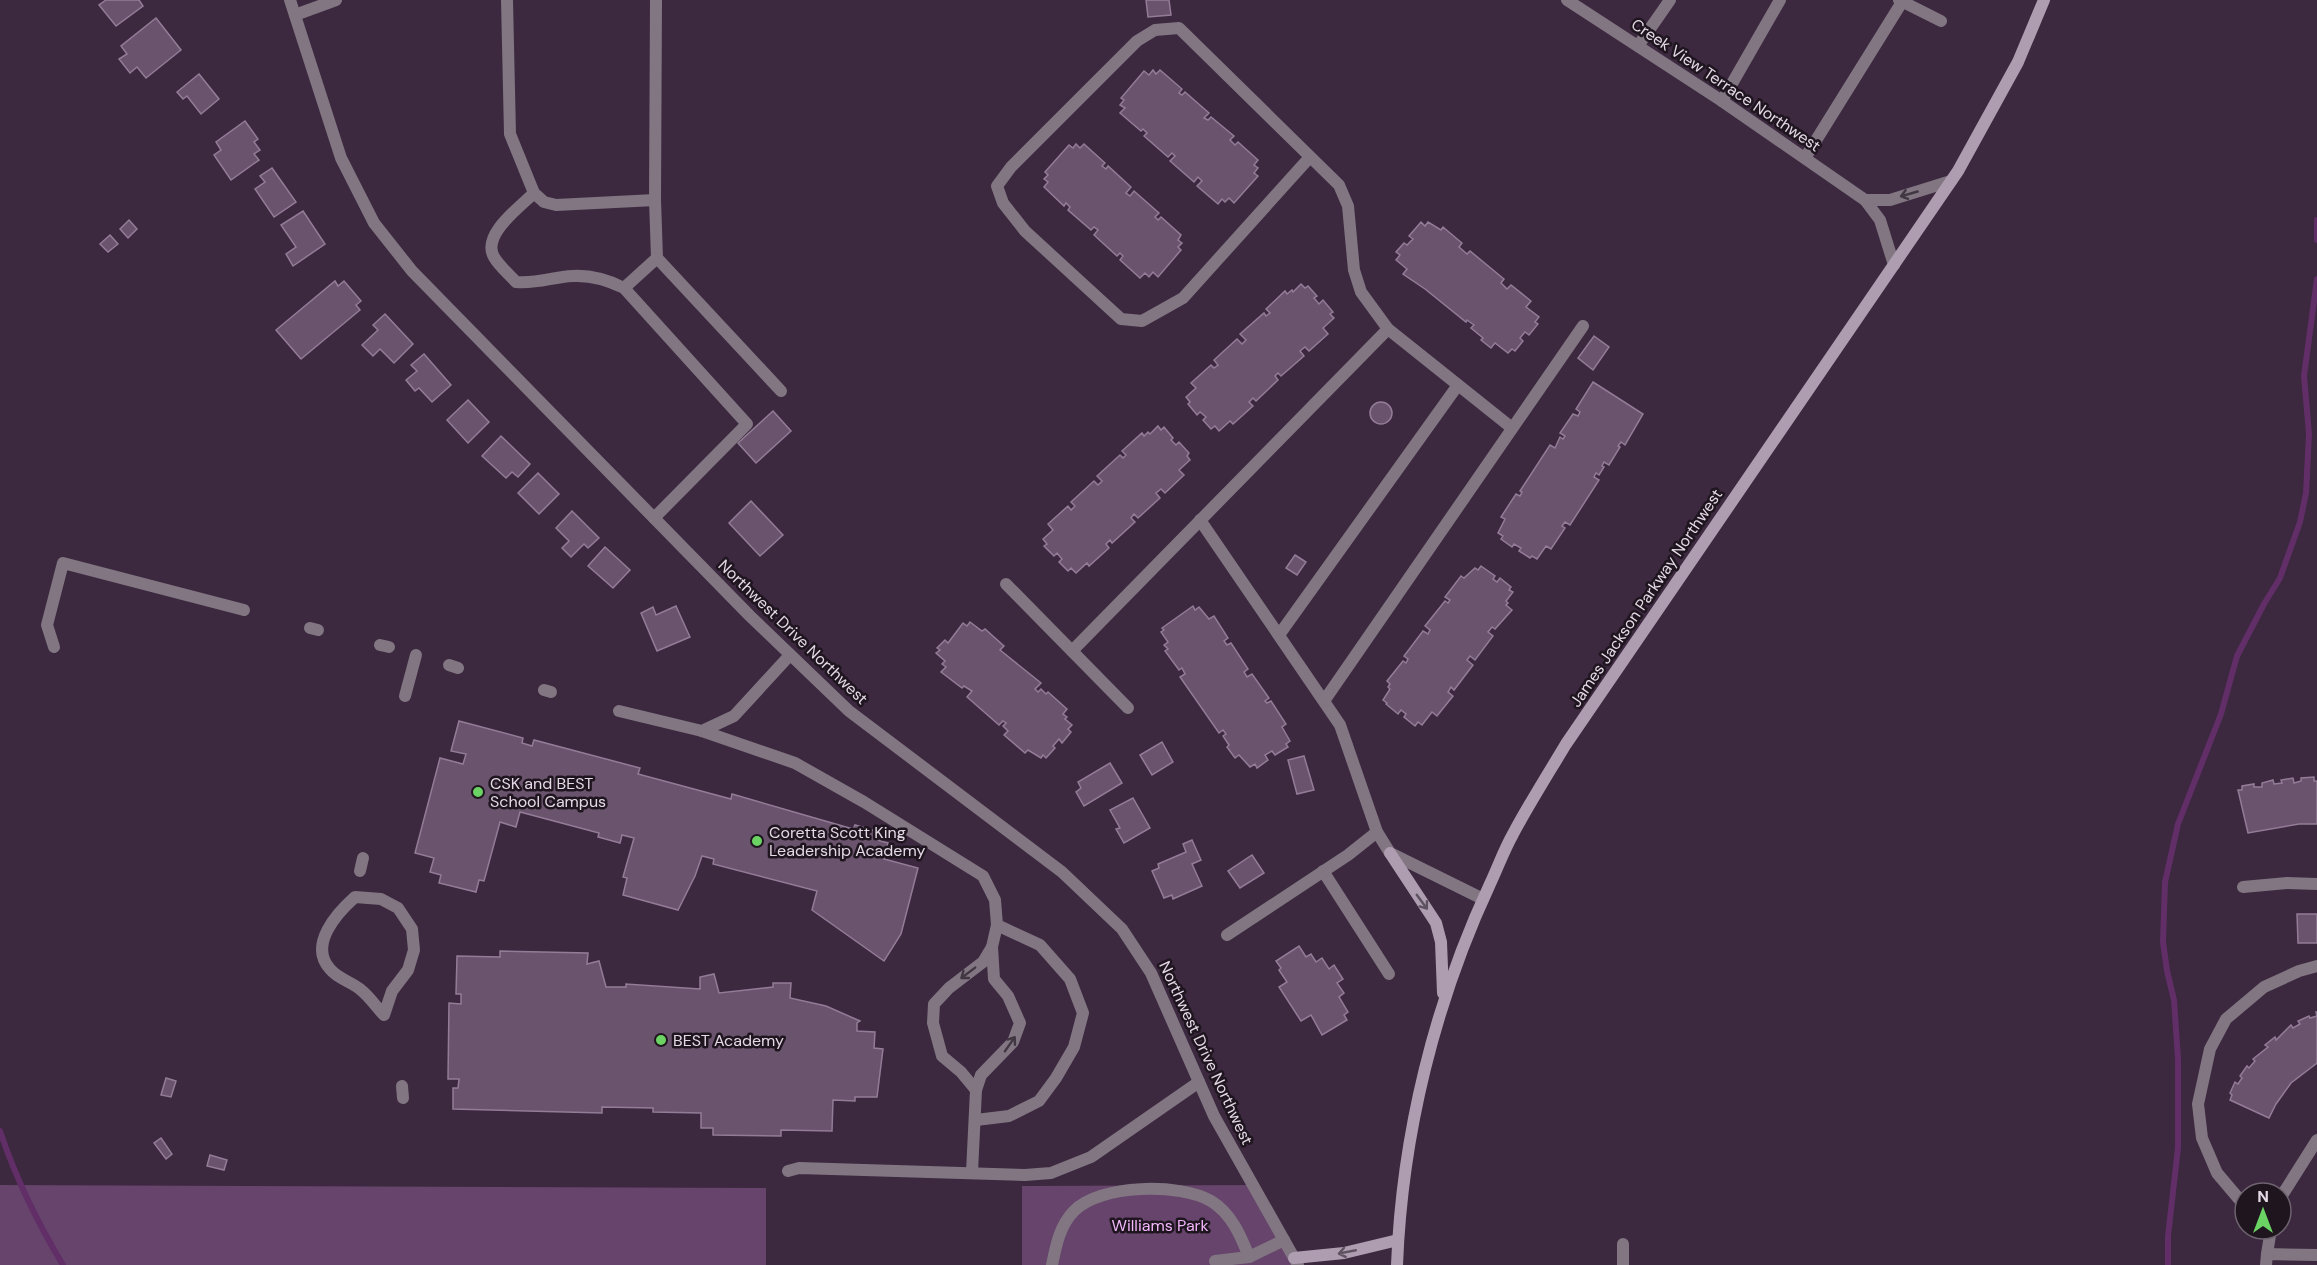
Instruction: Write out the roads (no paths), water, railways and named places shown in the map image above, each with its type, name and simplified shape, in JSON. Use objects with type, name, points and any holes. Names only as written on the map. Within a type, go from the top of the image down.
[{"type":"main road","name":"James Jackson Parkway Northwest","points":[[1397,1265],[1398,1240],[1414,1118],[1443,1005],[1475,915],[1512,835],[1566,744],[1951,181],[2018,62],[2044,0]]},
{"type":"main road","points":[[1390,853],[1436,923],[1443,963],[1443,1005]]},
{"type":"main road","points":[[1296,1262],[1398,1240]]},
{"type":"street","name":"Northwest Drive Northwest","points":[[290,0],[341,158],[374,224],[412,271],[790,655],[849,711],[1062,872],[1122,929],[1152,973],[1214,1116],[1296,1262]]},
{"type":"street","points":[[295,15],[336,0]]},
{"type":"street","points":[[507,0],[510,134],[534,193],[544,202],[556,205],[655,200]]},
{"type":"street","points":[[656,0],[657,258],[781,391]]},
{"type":"street","name":"Creek View Terrace Northwest","points":[[1567,0],[1722,101],[1865,200],[1880,220],[1894,265]]},
{"type":"street","points":[[1638,46],[1670,0]]},
{"type":"street","points":[[1722,101],[1780,0]]},
{"type":"street","points":[[1805,158],[1901,1],[1941,21]]},
{"type":"street","points":[[1310,157],[1183,298],[1142,321],[1121,319],[1025,231],[1003,203],[997,186],[1019,158],[1137,41],[1155,30],[1179,28],[1339,185],[1348,206],[1354,270],[1361,292],[1388,329],[1512,428]]},
{"type":"street","points":[[1865,200],[1890,200],[1951,181]]},
{"type":"street","points":[[534,193],[495,231],[490,245],[493,256],[516,282],[533,284],[573,276],[606,279],[624,288],[747,424],[654,518]]},
{"type":"street","points":[[624,288],[657,258]]},
{"type":"street","points":[[1324,701],[1583,326]]},
{"type":"street","points":[[1072,651],[1388,329]]},
{"type":"street","points":[[1279,635],[1458,385]]},
{"type":"street","points":[[1200,520],[1340,725],[1377,832],[1390,853],[1483,899]]},
{"type":"street","points":[[54,647],[47,625],[63,563],[244,610]]},
{"type":"street","points":[[1006,584],[1128,708]]},
{"type":"street","points":[[405,696],[416,655]]},
{"type":"street","points":[[702,731],[734,716],[790,655]]},
{"type":"street","points":[[619,711],[702,731],[795,763],[864,802],[983,876],[995,900],[997,925],[992,947],[994,979],[1008,996],[1020,1023],[1013,1042],[981,1075],[976,1090],[972,1172]]},
{"type":"street","points":[[1227,935],[1377,832]]},
{"type":"street","points":[[1323,871],[1389,974]]},
{"type":"street","points":[[2243,887],[2287,883],[2317,884]]},
{"type":"street","points":[[355,897],[381,898],[398,908],[412,929],[414,950],[408,970],[392,991],[384,1015],[361,989],[329,969],[322,953],[329,926],[340,910],[355,897]]},
{"type":"street","points":[[976,1120],[1009,1116],[1039,1101],[1074,1047],[1083,1013],[1070,979],[1040,945],[997,925]]},
{"type":"street","points":[[976,1090],[961,1072],[942,1056],[933,1023],[934,1004],[949,988],[983,962],[992,947]]},
{"type":"street","points":[[2233,1192],[2217,1173],[2202,1138],[2198,1104],[2211,1049],[2226,1019],[2264,987],[2317,966]]},
{"type":"street","points":[[788,1171],[799,1168],[1025,1175],[1052,1173],[1091,1157],[1199,1083]]},
{"type":"street","points":[[2291,1181],[2317,1140]]},
{"type":"street","points":[[1052,1265],[1067,1219],[1083,1203],[1118,1192],[1158,1190],[1194,1193],[1211,1201],[1223,1210],[1234,1225],[1249,1257]]},
{"type":"street","points":[[1215,1261],[1249,1257],[1284,1240]]},
{"type":"street","points":[[2269,1241],[2266,1260],[2317,1255]]},
{"type":"street","points":[[1623,1244],[1623,1265]]},
{"type":"waterway","points":[[2317,220],[2317,240]]},
{"type":"waterway","points":[[2168,1265],[2168,1236],[2178,1148],[2178,1059],[2174,1000],[2163,942],[2165,882],[2178,824],[2221,714],[2237,656],[2280,578],[2300,522],[2306,493],[2309,434],[2304,376],[2317,279]]},
{"type":"waterway","points":[[0,1131],[28,1200],[63,1265]]},
{"type":"place","name":"CSK and BEST School Campus","points":[[478,792]]},
{"type":"place","name":"Coretta Scott King Leadership Academy","points":[[757,841]]},
{"type":"place","name":"BEST Academy","points":[[661,1040]]},
{"type":"park label","name":"Williams Park","points":[[1160,1225]]}]
